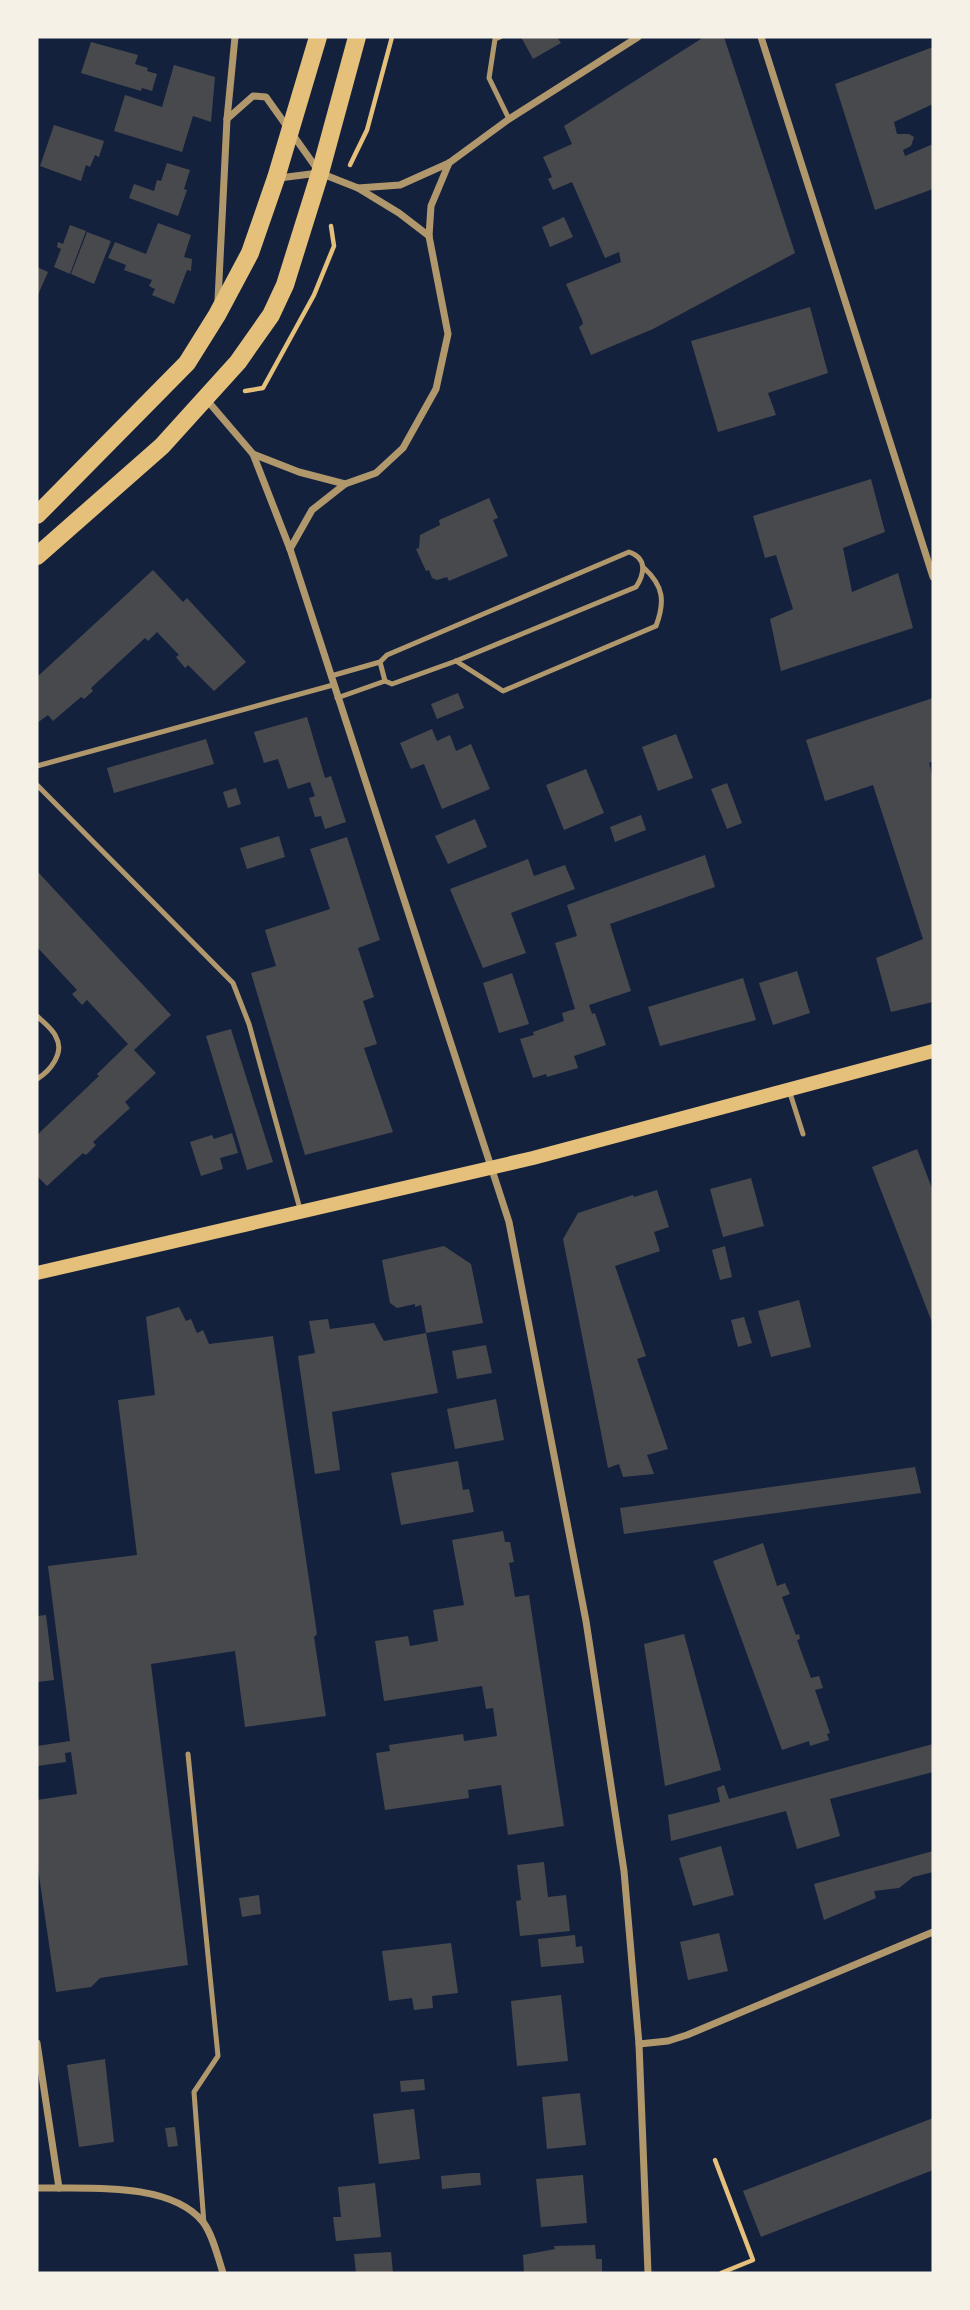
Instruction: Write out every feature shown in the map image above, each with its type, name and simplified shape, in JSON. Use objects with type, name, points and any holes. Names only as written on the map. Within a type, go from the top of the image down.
[{"type":"main road","points":[[37,515],[187,363],[217,315],[250,253],[276,178],[318,37]]},
{"type":"main road","points":[[37,556],[141,466],[206,399],[260,333],[279,300],[320,173],[357,37]]},
{"type":"main road","points":[[37,1273],[491,1168],[933,1051]]},
{"type":"street","points":[[217,315],[227,119],[235,37]]},
{"type":"street","points":[[761,37],[933,578]]},
{"type":"street","points":[[358,188],[400,185],[449,163],[509,119],[631,38]]},
{"type":"street","points":[[227,119],[253,96],[266,97],[320,173]]},
{"type":"street","points":[[290,549],[312,510],[345,484],[376,473],[403,448],[436,389],[448,334],[429,236],[431,206],[449,163]]},
{"type":"street","points":[[276,178],[320,173],[358,188],[399,213],[429,236]]},
{"type":"street","points":[[206,399],[253,454],[290,549],[509,1222],[586,1620],[624,1871],[639,2044],[648,2273]]},
{"type":"street","points":[[253,454],[299,472],[345,484]]},
{"type":"street","points":[[639,2044],[668,2041],[687,2035],[933,1932]]},
{"type":"street","points":[[37,2043],[59,2189]]},
{"type":"street","points":[[37,2188],[153,2193],[183,2204],[204,2224],[223,2273]]},
{"type":"lane","points":[[500,37],[495,39],[489,78],[509,119]]},
{"type":"lane","points":[[37,766],[332,681],[629,552],[640,559],[644,568],[658,582],[663,609],[656,626],[503,691],[456,661]]},
{"type":"lane","points":[[337,698],[385,681],[392,684],[456,661],[636,587],[643,577],[644,568]]},
{"type":"lane","points":[[380,662],[385,681]]},
{"type":"lane","points":[[37,785],[233,983],[248,1024],[300,1212]]},
{"type":"lane","points":[[37,1016],[56,1036],[59,1048],[50,1069],[37,1079]]},
{"type":"lane","points":[[788,1089],[803,1134]]},
{"type":"lane","points":[[188,1754],[218,2056],[194,2092],[204,2224]]},
{"type":"path","points":[[715,2160],[753,2260],[721,2273]]},
{"type":"building","points":[[521,37],[557,37],[561,43],[533,59]]},
{"type":"building","points":[[704,37],[724,37],[795,253],[653,329],[591,355],[579,327],[583,324],[582,320],[566,284],[621,262],[619,252],[605,258],[572,182],[553,190],[548,179],[552,177],[543,157],[572,144],[564,126]]},
{"type":"building","points":[[91,42],[138,55],[135,64],[157,74],[152,91],[142,88],[141,91],[81,73]]},
{"type":"building","points":[[933,47],[933,104],[894,122],[897,134],[914,137],[911,146],[903,150],[905,156],[933,144],[933,189],[875,210],[835,84]]},
{"type":"building","points":[[174,65],[215,77],[211,122],[193,116],[182,152],[114,131],[125,95],[162,107]]},
{"type":"building","points":[[54,125],[104,141],[99,157],[95,155],[90,167],[86,165],[81,181],[40,166]]},
{"type":"building","points":[[167,163],[190,170],[184,189],[187,190],[178,216],[129,198],[134,184],[154,191],[157,180],[161,181]]},
{"type":"building","points":[[564,217],[573,237],[550,247],[542,227]]},
{"type":"building","points":[[158,223],[191,235],[184,257],[192,259],[191,271],[187,270],[174,304],[152,295],[155,289],[149,286],[152,280],[124,270],[126,265],[108,258],[115,242],[146,254]]},
{"type":"building","points":[[70,225],[86,231],[70,274],[54,267],[61,249],[57,247],[58,242],[63,244]]},
{"type":"building","points":[[87,232],[111,241],[94,284],[71,274]]},
{"type":"building","points":[[37,267],[48,272],[37,297]]},
{"type":"building","points":[[810,307],[828,373],[768,393],[776,415],[718,432],[691,341]]},
{"type":"building","points":[[871,479],[885,532],[843,548],[852,592],[898,573],[913,628],[781,671],[770,619],[793,609],[776,555],[765,558],[753,516]]},
{"type":"building","points":[[489,498],[498,518],[493,520],[508,556],[449,581],[447,577],[437,580],[432,578],[416,549],[419,548],[420,535],[440,525],[439,520]]},
{"type":"building","points":[[153,570],[183,602],[187,598],[246,662],[214,691],[188,665],[185,668],[176,657],[179,655],[157,632],[148,641],[145,638],[91,688],[93,691],[84,699],[81,697],[53,721],[48,715],[37,723],[37,677]]},
{"type":"building","points":[[458,693],[464,708],[437,719],[431,704]]},
{"type":"building","points":[[933,698],[933,761],[929,763],[933,778],[933,1002],[891,1012],[876,958],[923,939],[873,785],[825,801],[806,740]]},
{"type":"building","points":[[307,717],[325,778],[331,776],[346,822],[325,829],[321,816],[315,817],[309,798],[315,796],[310,782],[288,789],[278,759],[264,763],[254,732]]},
{"type":"building","points":[[432,729],[437,741],[450,735],[456,751],[471,744],[490,789],[442,809],[424,764],[411,769],[400,743]]},
{"type":"building","points":[[676,734],[693,778],[658,791],[642,747]]},
{"type":"building","points":[[206,739],[214,764],[114,793],[107,768]]},
{"type":"building","points":[[586,769],[604,813],[564,830],[546,785]]},
{"type":"building","points":[[727,783],[742,823],[727,829],[711,789]]},
{"type":"building","points":[[236,788],[241,804],[228,808],[223,792]]},
{"type":"building","points":[[641,815],[646,830],[615,842],[610,827]]},
{"type":"building","points":[[475,819],[487,847],[448,864],[435,836]]},
{"type":"building","points":[[279,836],[285,857],[247,869],[240,848]]},
{"type":"building","points":[[347,837],[380,940],[358,948],[374,997],[363,1001],[377,1044],[364,1048],[393,1132],[305,1155],[251,973],[276,966],[265,930],[330,909],[310,849]]},
{"type":"building","points":[[705,855],[715,887],[610,924],[631,991],[589,1005],[592,1014],[595,1013],[606,1045],[574,1056],[578,1068],[533,1078],[520,1039],[564,1021],[562,1013],[575,1009],[555,943],[577,936],[567,905]]},
{"type":"building","points":[[528,859],[534,876],[565,865],[575,889],[511,913],[526,953],[483,968],[450,889]]},
{"type":"building","points":[[37,871],[171,1015],[134,1050],[156,1073],[125,1102],[130,1108],[93,1142],[96,1145],[86,1155],[83,1153],[47,1186],[37,1176],[37,1135],[99,1076],[97,1074],[128,1044],[87,1000],[82,1005],[72,994],[77,990],[37,947]]},
{"type":"building","points":[[797,971],[810,1013],[773,1025],[759,983]]},
{"type":"building","points":[[512,973],[529,1024],[499,1033],[483,983]]},
{"type":"building","points":[[743,978],[756,1020],[660,1046],[648,1007]]},
{"type":"building","points":[[231,1029],[273,1162],[247,1170],[206,1036]]},
{"type":"building","points":[[232,1133],[238,1153],[220,1158],[223,1169],[201,1176],[190,1142],[212,1135],[214,1139]]},
{"type":"building","points":[[917,1149],[933,1191],[933,1325],[872,1167]]},
{"type":"building","points":[[751,1178],[764,1226],[723,1237],[710,1189]]},
{"type":"building","points":[[657,1190],[669,1227],[654,1232],[660,1251],[615,1266],[646,1356],[637,1359],[668,1449],[647,1455],[654,1474],[623,1477],[619,1464],[608,1468],[563,1239],[578,1213]]},
{"type":"building","points":[[444,1246],[471,1264],[483,1323],[426,1333],[421,1305],[397,1308],[390,1303],[382,1260]]},
{"type":"building","points":[[725,1246],[732,1277],[720,1280],[712,1250]]},
{"type":"building","points":[[799,1300],[811,1347],[771,1357],[758,1311]]},
{"type":"building","points":[[179,1307],[186,1321],[191,1319],[197,1333],[203,1330],[209,1344],[273,1336],[317,1634],[314,1637],[326,1716],[245,1727],[235,1651],[151,1664],[188,1965],[100,1978],[91,1987],[56,1992],[37,1862],[37,1800],[77,1794],[71,1752],[65,1753],[66,1762],[37,1766],[37,1746],[70,1741],[48,1566],[137,1555],[118,1400],[155,1395],[146,1317]]},
{"type":"building","points":[[744,1317],[752,1343],[738,1347],[731,1320]]},
{"type":"building","points":[[328,1319],[330,1329],[374,1323],[384,1341],[426,1333],[438,1393],[332,1412],[340,1470],[315,1474],[298,1356],[315,1353],[309,1321]]},
{"type":"building","points":[[486,1345],[492,1373],[457,1379],[452,1351]]},
{"type":"building","points":[[496,1399],[504,1440],[455,1449],[447,1409]]},
{"type":"building","points":[[458,1461],[463,1490],[469,1489],[474,1512],[401,1525],[391,1473]]},
{"type":"building","points":[[915,1467],[921,1493],[624,1534],[620,1508]]},
{"type":"building","points":[[503,1531],[505,1542],[510,1542],[514,1562],[509,1563],[515,1597],[529,1595],[564,1826],[508,1835],[501,1785],[468,1790],[469,1798],[385,1810],[376,1753],[390,1751],[389,1745],[463,1734],[464,1741],[497,1736],[493,1708],[486,1709],[482,1686],[384,1701],[375,1641],[408,1636],[410,1646],[438,1641],[433,1610],[464,1605],[452,1540]]},
{"type":"building","points":[[763,1543],[777,1586],[785,1583],[790,1594],[782,1597],[796,1635],[799,1634],[800,1639],[797,1640],[811,1678],[819,1676],[823,1688],[815,1690],[830,1733],[827,1734],[829,1740],[810,1746],[809,1741],[782,1750],[713,1561]]},
{"type":"building","points":[[46,1615],[54,1680],[37,1682],[37,1616]]},
{"type":"building","points":[[684,1634],[721,1770],[665,1786],[644,1644]]},
{"type":"building","points":[[933,1744],[933,1772],[830,1799],[840,1836],[797,1849],[786,1811],[671,1841],[668,1815],[720,1802],[717,1788],[724,1785],[729,1799]]},
{"type":"building","points":[[721,1846],[734,1895],[693,1906],[679,1858]]},
{"type":"building","points":[[933,1851],[933,1872],[913,1877],[899,1888],[874,1891],[876,1898],[824,1920],[814,1884]]},
{"type":"building","points":[[544,1862],[548,1897],[566,1895],[570,1931],[520,1936],[516,1901],[521,1900],[517,1865]]},
{"type":"building","points":[[259,1895],[261,1914],[242,1917],[239,1898]]},
{"type":"building","points":[[719,1933],[728,1971],[688,1980],[680,1942]]},
{"type":"building","points":[[575,1935],[576,1947],[582,1946],[584,1963],[541,1967],[538,1939]]},
{"type":"building","points":[[451,1943],[458,1993],[432,1996],[433,2008],[414,2010],[412,1998],[389,2001],[382,1951]]},
{"type":"building","points":[[561,1995],[568,2061],[517,2066],[511,2001]]},
{"type":"building","points":[[105,2059],[114,2142],[79,2147],[67,2065]]},
{"type":"building","points":[[424,2079],[425,2090],[401,2092],[400,2081]]},
{"type":"building","points":[[580,2093],[586,2145],[547,2149],[542,2097]]},
{"type":"building","points":[[414,2109],[420,2159],[379,2164],[373,2114]]},
{"type":"building","points":[[933,2118],[933,2170],[761,2237],[743,2191]]},
{"type":"building","points":[[175,2127],[178,2146],[168,2147],[165,2128]]},
{"type":"building","points":[[480,2173],[481,2185],[442,2189],[441,2176]]},
{"type":"building","points":[[583,2175],[587,2223],[541,2227],[536,2179]]},
{"type":"building","points":[[375,2183],[381,2237],[336,2241],[333,2217],[341,2217],[338,2187]]},
{"type":"building","points":[[595,2245],[596,2259],[602,2259],[602,2273],[524,2273],[523,2255],[555,2249],[554,2246]]},
{"type":"building","points":[[391,2252],[393,2273],[356,2273],[354,2254]]}]
